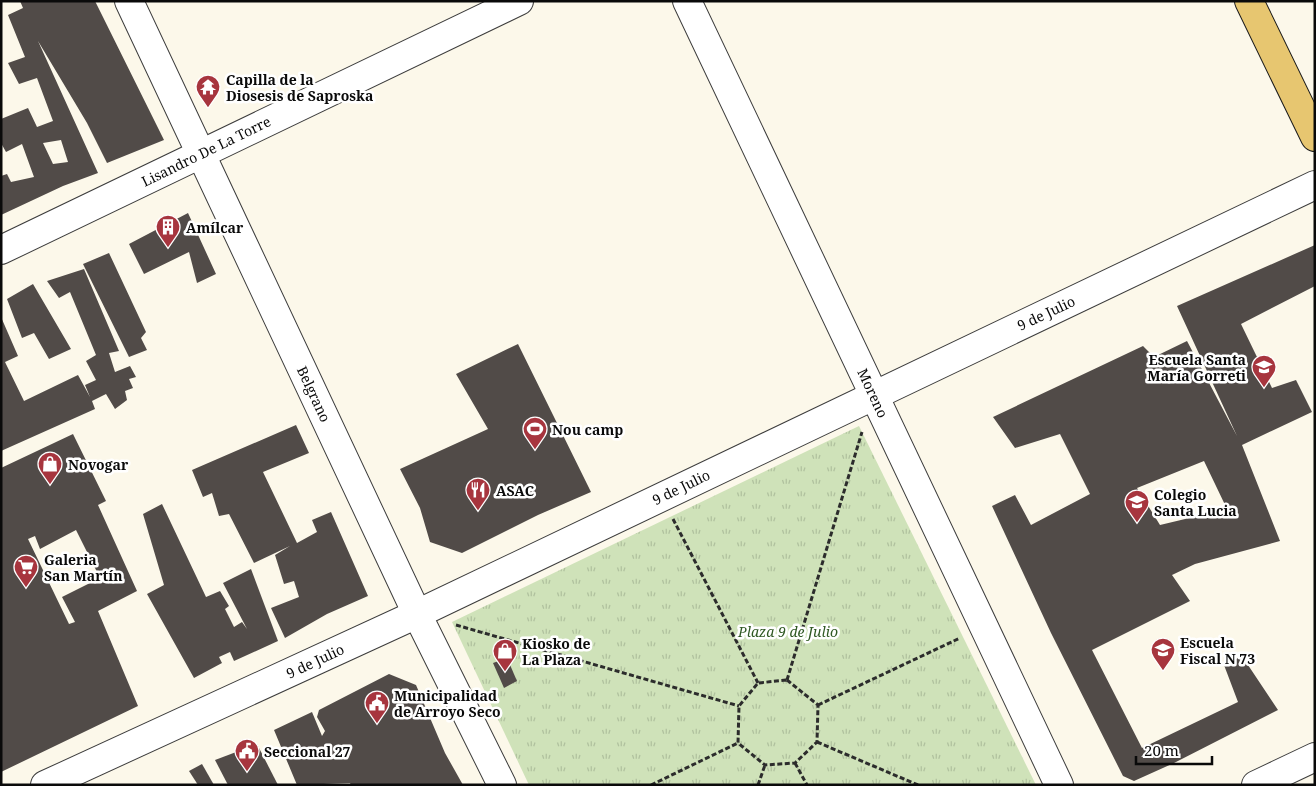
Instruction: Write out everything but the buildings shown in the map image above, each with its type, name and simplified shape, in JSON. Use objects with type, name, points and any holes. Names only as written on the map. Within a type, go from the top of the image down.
[{"type":"main road","points":[[1249,1],[1315,137]]},
{"type":"street","name":"Belgrano","points":[[129,1],[417,614],[502,785]]},
{"type":"street","name":"Lisandro De La Torre","points":[[1,250],[519,1]]},
{"type":"street","name":"Moreno","points":[[687,1],[1059,785]]},
{"type":"street","name":"9 de Julio","points":[[45,785],[417,614],[874,394],[1315,185]]},
{"type":"street","points":[[1256,785],[1315,757]]},
{"type":"path","points":[[787,680],[874,394]]},
{"type":"path","points":[[662,496],[758,683]]},
{"type":"path","points":[[417,614],[739,706]]},
{"type":"path","points":[[818,705],[983,626]]},
{"type":"path","points":[[738,742],[739,706],[758,683],[787,680],[818,705]]},
{"type":"path","points":[[738,742],[765,765],[795,763],[817,742],[818,705]]},
{"type":"path","points":[[651,785],[738,742]]},
{"type":"path","points":[[817,742],[918,785]]},
{"type":"path","points":[[795,763],[807,785]]},
{"type":"path","points":[[758,785],[765,765]]},
{"type":"green space","name":"Plaza 9 de Julio","points":[[859,426],[1036,785],[529,785],[452,622]]},
{"type":"place","name":"Capilla de la Diosesis de Saproska","points":[[208,108]]},
{"type":"place","name":"Amílcar","points":[[168,248]]},
{"type":"place","name":"Escuela Santa María Gorreti","points":[[1264,388]]},
{"type":"place","name":"Nou camp","points":[[535,450]]},
{"type":"place","name":"Novogar","points":[[50,485]]},
{"type":"place","name":"ASAC","points":[[478,511]]},
{"type":"place","name":"Colegio Santa Lucia","points":[[1137,523]]},
{"type":"place","name":"Galeria San Martín","points":[[26,588]]},
{"type":"place","name":"Escuela Fiscal N 73","points":[[1163,671]]},
{"type":"place","name":"Kiosko de La Plaza","points":[[505,672]]},
{"type":"place","name":"Municipalidad de Arroyo Seco","points":[[377,724]]},
{"type":"place","name":"Seccional 27","points":[[247,772]]}]
